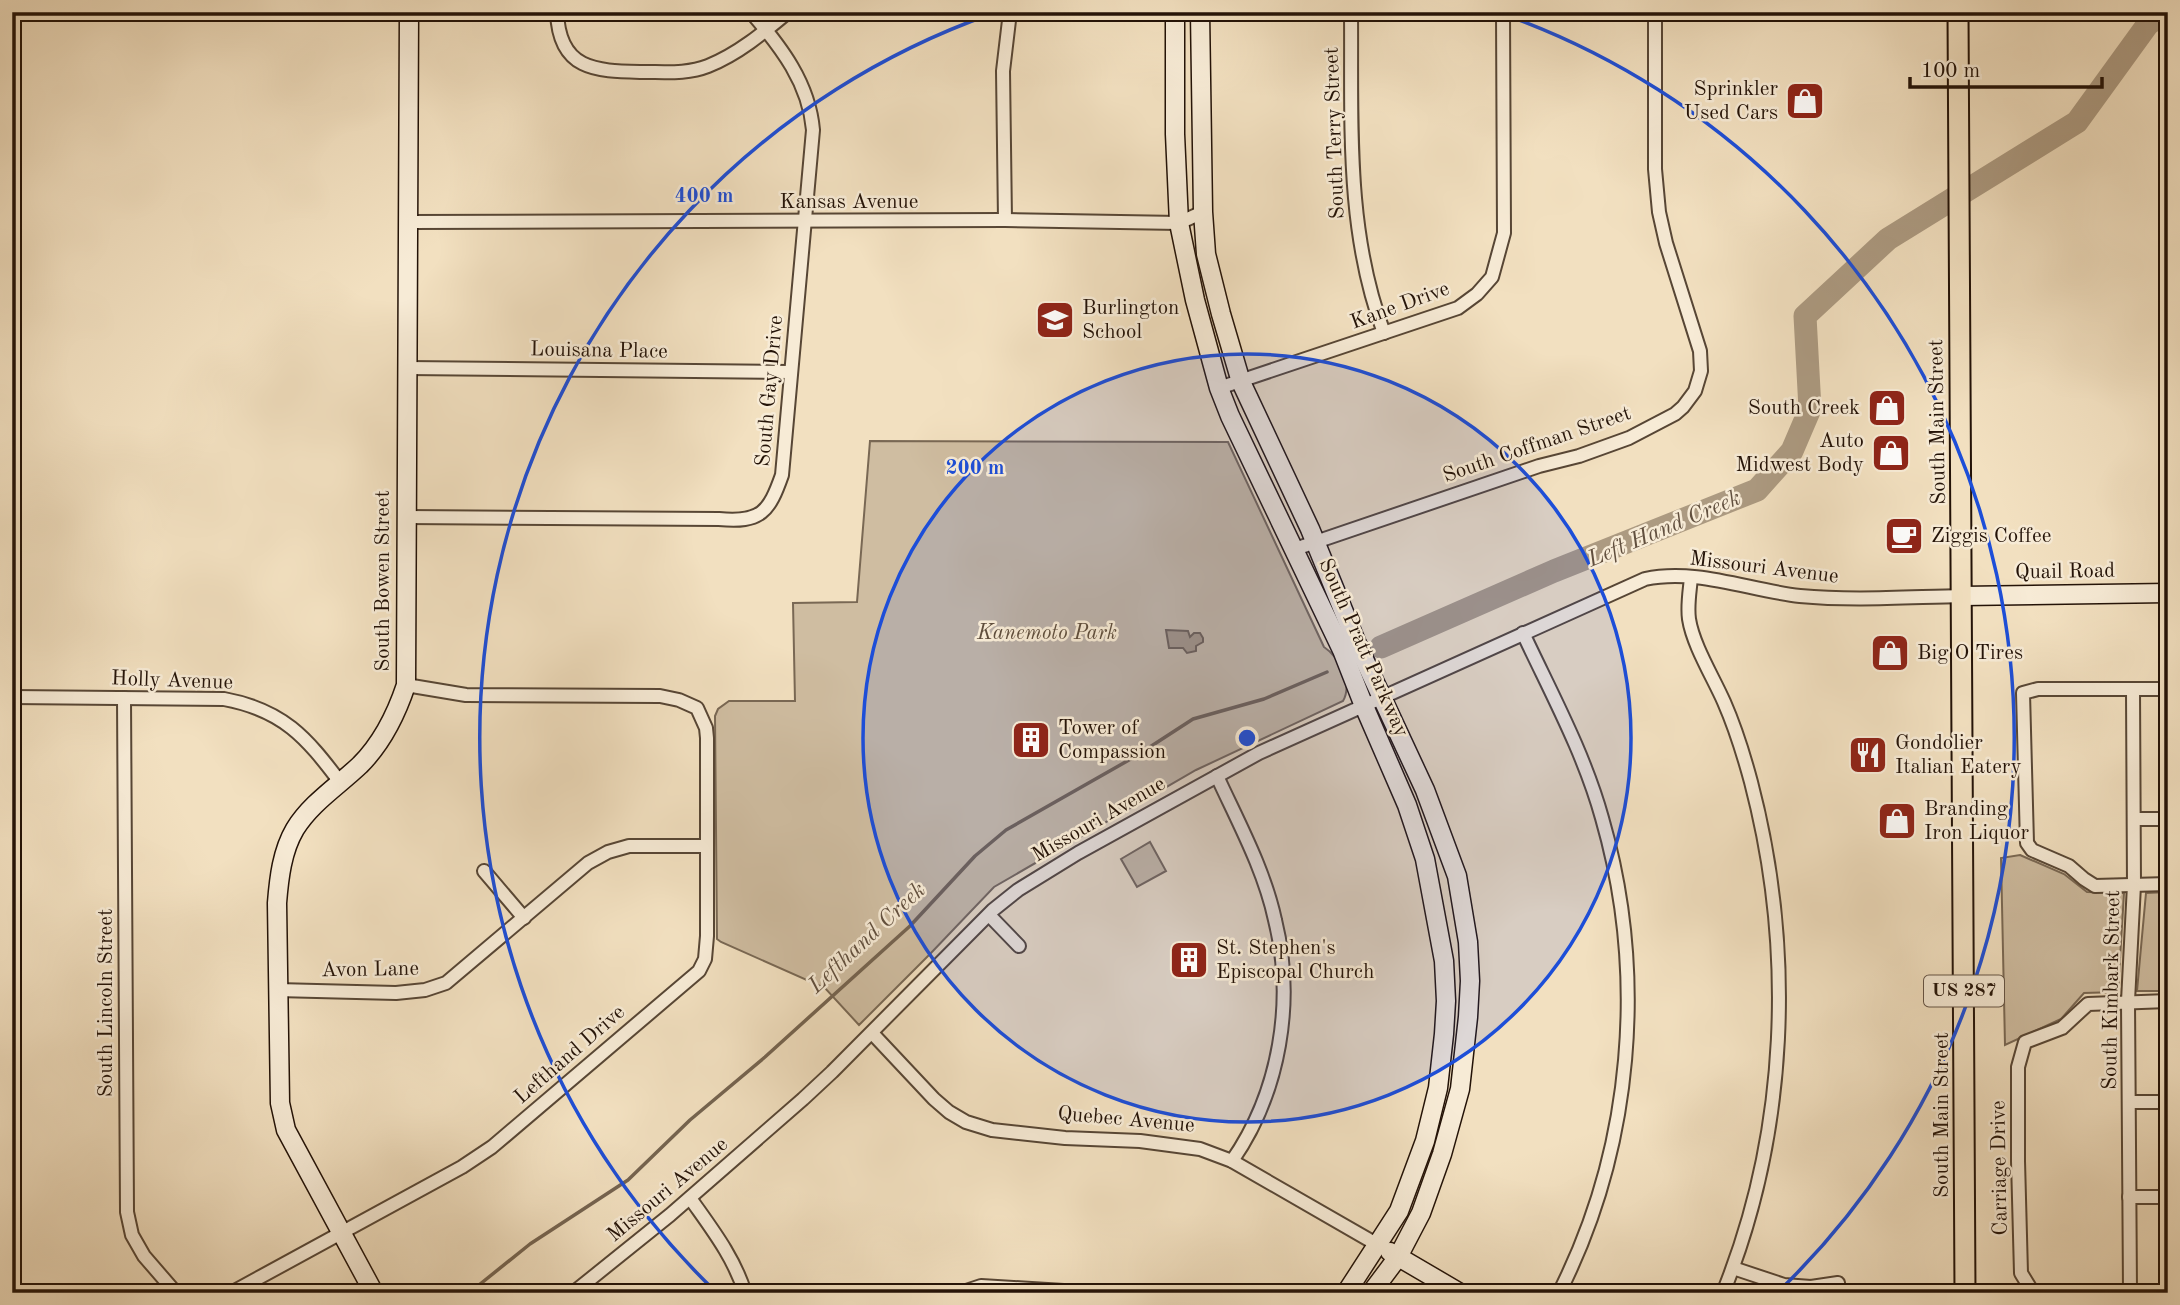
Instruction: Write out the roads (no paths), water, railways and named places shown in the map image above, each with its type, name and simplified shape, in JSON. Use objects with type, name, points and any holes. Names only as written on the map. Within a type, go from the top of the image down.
[{"type":"main road","name":"South Main Street","points":[[1958,12],[1965,1293]]},
{"type":"street","name":"South Bowen Street","points":[[374,1293],[286,1130],[279,1103],[277,903],[286,848],[295,829],[314,805],[363,762],[384,736],[397,713],[406,685],[409,12]]},
{"type":"street","points":[[557,12],[564,43],[572,56],[586,66],[603,71],[677,73],[705,67],[730,57],[788,12]]},
{"type":"street","name":"South Gay Drive","points":[[406,517],[734,520],[750,518],[768,509],[782,475],[813,130],[806,92],[767,30],[751,12]]},
{"type":"street","points":[[1005,220],[1003,71],[1010,12]]},
{"type":"street","name":"South Pratt Parkway","points":[[1175,12],[1175,134],[1179,223],[1195,300],[1219,388],[1342,650],[1407,805],[1425,859],[1442,948],[1446,1001],[1438,1088],[1425,1141],[1399,1211],[1346,1293]]},
{"type":"street","name":"South Pratt Parkway","points":[[1200,12],[1206,254],[1241,382],[1425,790],[1457,876],[1468,942],[1470,981],[1460,1089],[1442,1154],[1421,1213],[1398,1257],[1371,1293]]},
{"type":"street","name":"South Terry Street","points":[[1351,12],[1352,173],[1355,209],[1365,270],[1384,333]]},
{"type":"street","name":"Kane Drive","points":[[1219,388],[1458,308],[1477,294],[1492,277],[1504,233],[1503,12]]},
{"type":"street","name":"South Coffman Street","points":[[1295,550],[1629,438],[1675,414],[1695,391],[1701,371],[1700,351],[1659,212],[1656,169],[1655,12]]},
{"type":"street","name":"Kansas Avenue","points":[[408,222],[1005,220],[1179,223],[1203,212]]},
{"type":"street","name":"Louisana Place","points":[[407,368],[791,372]]},
{"type":"street","name":"Missouri Avenue","points":[[573,1293],[690,1198],[803,1099],[989,915],[1018,890],[1259,753],[1645,579],[1664,575],[1691,576],[1798,596],[1831,598],[1962,596]]},
{"type":"street","points":[[1691,576],[1689,616],[1692,631],[1726,706],[1751,781],[1766,848],[1779,979],[1779,1037],[1771,1110],[1760,1174],[1733,1268],[1723,1293]]},
{"type":"street","name":"Quail Road","points":[[1962,596],[2168,593]]},
{"type":"street","points":[[1523,633],[1579,752],[1602,816],[1624,924],[1628,979],[1627,1040],[1621,1100],[1612,1146],[1595,1207],[1559,1293]]},
{"type":"street","name":"Lefthand Drive","points":[[230,1293],[461,1167],[492,1147],[699,971],[705,959],[707,738],[706,728],[697,708],[660,696],[466,695],[406,685]]},
{"type":"street","points":[[2168,689],[2038,689],[2023,692],[2027,843],[2032,850],[2069,866],[2095,886],[2168,884]]},
{"type":"street","name":"South Kimbark Street","points":[[2130,1291],[2128,1001],[2134,885],[2133,690]]},
{"type":"street","name":"Holly Avenue","points":[[12,697],[224,699],[247,703],[294,727],[340,782]]},
{"type":"street","name":"South Lincoln Street","points":[[124,698],[127,1212],[132,1235],[144,1256],[176,1293]]},
{"type":"street","points":[[1217,776],[1259,868],[1275,919],[1282,959],[1284,1000],[1280,1041],[1271,1080],[1256,1118],[1232,1161]]},
{"type":"street","points":[[2134,819],[2168,819]]},
{"type":"street","name":"Avon Lane","points":[[277,990],[396,993],[425,990],[446,983],[588,863],[608,852],[629,846],[707,846]]},
{"type":"street","points":[[484,871],[524,918]]},
{"type":"street","points":[[989,915],[1018,946]]},
{"type":"street","points":[[2128,1001],[2168,1001]]},
{"type":"street","name":"Carriage Drive","points":[[2032,1291],[2021,1273],[2018,1067],[2025,1042],[2062,1028],[2088,1004],[2128,1001]]},
{"type":"street","name":"Quebec Avenue","points":[[872,1033],[934,1099],[966,1122],[992,1130],[1065,1138],[1170,1144],[1200,1149],[1232,1161],[1460,1293]]},
{"type":"street","points":[[2129,1102],[2168,1102]]},
{"type":"street","points":[[2129,1197],[2168,1197]]},
{"type":"street","points":[[690,1198],[727,1253],[739,1274],[745,1293]]},
{"type":"street","points":[[1733,1268],[1784,1285],[1811,1287],[1838,1283]]},
{"type":"street","points":[[960,1293],[981,1286],[1096,1293]]},
{"type":"street","points":[[2032,1291],[2168,1291]]},
{"type":"waterway","name":"Left Hand Creek","points":[[1381,647],[1554,571],[1757,490],[1792,451],[1810,409],[1805,316],[1888,239],[2077,122],[2148,24],[2165,12]]},
{"type":"waterway","name":"Lefthand Creek","points":[[469,1293],[530,1244],[628,1180],[690,1120],[765,1057],[910,926],[975,856],[1006,830],[1136,756],[1193,719],[1264,699],[1327,672]]},
{"type":"place","name":"Sprinkler Used Cars","points":[[1805,101]]},
{"type":"place","name":"Burlington School","points":[[1055,320]]},
{"type":"place","name":"South Creek","points":[[1887,408]]},
{"type":"place","name":"Auto Midwest Body","points":[[1891,453]]},
{"type":"place","name":"Ziggis Coffee","points":[[1904,536]]},
{"type":"place","name":"Big O Tires","points":[[1890,653]]},
{"type":"place","name":"Tower of Compassion","points":[[1031,740]]},
{"type":"place","name":"Gondolier Italian Eatery","points":[[1868,755]]},
{"type":"place","name":"Branding Iron Liquor","points":[[1897,821]]},
{"type":"place","name":"St. Stephen's Episcopal Church","points":[[1189,960]]},
{"type":"park label","name":"Kanemoto Park","points":[[1047,633]]}]
